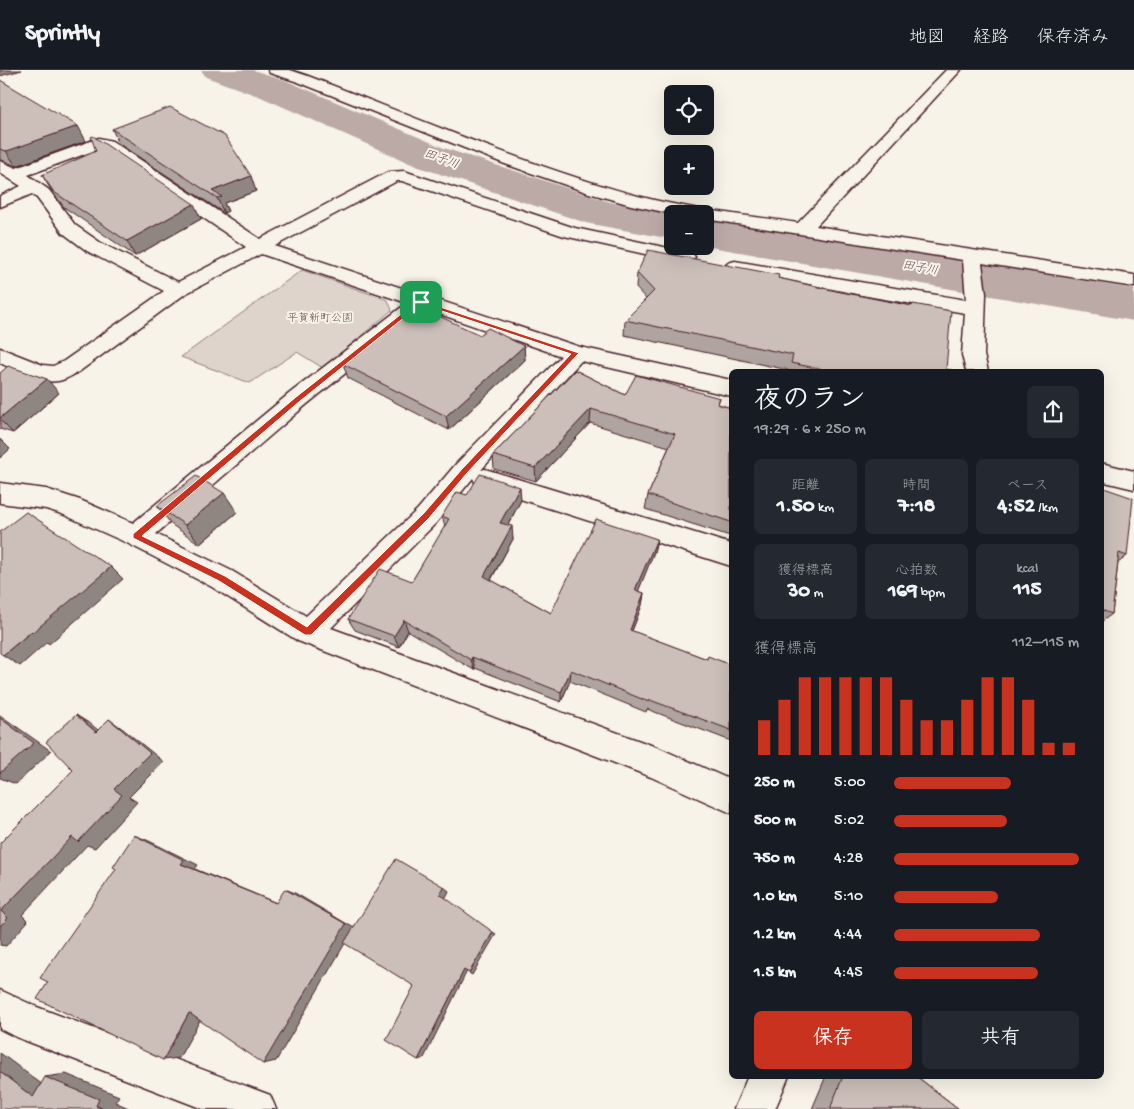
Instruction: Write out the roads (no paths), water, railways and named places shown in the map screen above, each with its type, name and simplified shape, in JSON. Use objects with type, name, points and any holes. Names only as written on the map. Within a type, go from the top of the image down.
[{"type":"street","points":[[275,70],[543,171],[639,201],[664,206]]},
{"type":"street","points":[[303,79],[322,70]]},
{"type":"street","points":[[803,229],[954,70]]},
{"type":"street","points":[[8,170],[99,143],[106,144],[259,247],[576,353],[729,388]]},
{"type":"street","points":[[8,170],[43,194],[69,229],[94,247],[178,290]]},
{"type":"street","points":[[0,355],[39,372],[56,374],[72,366],[178,290],[388,179],[399,176],[570,232],[712,262],[975,301]]},
{"type":"street","points":[[0,202],[34,187]]},
{"type":"street","points":[[714,215],[803,229],[973,261],[1134,281]]},
{"type":"street","points":[[973,261],[975,301],[974,355],[977,369]]},
{"type":"street","points":[[136,536],[298,399],[421,302]]},
{"type":"street","points":[[308,632],[426,516],[465,471],[576,353]]},
{"type":"street","points":[[465,471],[729,554]]},
{"type":"street","points":[[1104,473],[1134,480]]},
{"type":"street","points":[[0,493],[46,499],[71,507],[136,536],[222,579],[308,632],[659,764],[729,796]]},
{"type":"street","points":[[0,1009],[30,1023],[256,1109]]},
{"type":"street","points":[[754,1109],[768,1079]]},
{"type":"waterway","name":"田子川","points":[[218,70],[274,89],[430,157],[602,214],[664,225]]},
{"type":"waterway","name":"田子川","points":[[714,234],[1134,305]]},
{"type":"park label","name":"平賀新町公園","points":[[320,319]]}]
